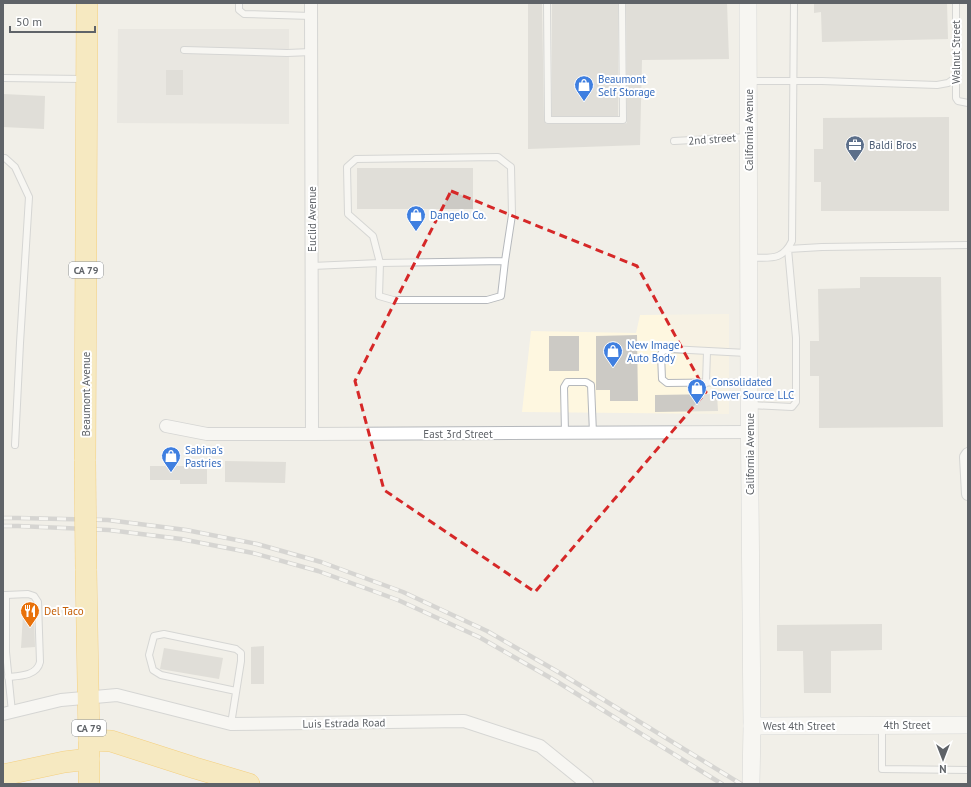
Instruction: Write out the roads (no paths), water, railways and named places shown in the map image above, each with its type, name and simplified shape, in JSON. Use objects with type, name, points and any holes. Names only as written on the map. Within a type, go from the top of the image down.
[{"type":"highway","name":"Beaumont Avenue","points":[[87,3],[85,461],[89,784]]},
{"type":"highway","points":[[3,775],[64,762],[89,749],[111,741],[249,784]]},
{"type":"street","name":"Euclid Avenue","points":[[311,3],[312,434]]},
{"type":"street","name":"California Avenue","points":[[748,3],[752,726],[751,784]]},
{"type":"street","name":"East 3rd Street","points":[[166,426],[207,434],[750,432]]},
{"type":"street","points":[[968,454],[966,457],[968,494]]},
{"type":"street","name":"Luis Estrada Road","points":[[8,713],[61,700],[117,695],[231,724],[464,721],[540,746],[587,784]]},
{"type":"street","name":"4th Street","points":[[847,726],[968,725]]},
{"type":"street","name":"West 4th Street","points":[[752,726],[847,726]]},
{"type":"lane","points":[[239,3],[239,10],[244,14],[311,16]]},
{"type":"lane","points":[[547,3],[548,120],[623,120],[622,3]]},
{"type":"lane","points":[[749,258],[775,257],[783,254],[788,249],[792,241],[794,3]]},
{"type":"lane","name":"Walnut Street","points":[[956,3],[956,98],[958,101],[968,103]]},
{"type":"lane","points":[[184,50],[287,53],[311,52]]},
{"type":"lane","points":[[3,78],[86,79]]},
{"type":"lane","points":[[748,81],[822,81],[937,85],[955,78]]},
{"type":"lane","name":"2nd street","points":[[674,141],[749,137]]},
{"type":"lane","points":[[498,157],[511,167],[512,215],[505,261],[501,296],[487,300],[393,300],[379,296],[380,263],[373,236],[348,214],[347,167],[356,159],[498,157]]},
{"type":"lane","points":[[3,158],[15,167],[29,197],[15,445]]},
{"type":"lane","points":[[788,249],[968,244]]},
{"type":"lane","points":[[750,405],[792,407],[796,402],[796,338],[788,249]]},
{"type":"lane","points":[[312,266],[380,263],[505,261]]},
{"type":"lane","points":[[749,353],[670,349],[665,350],[661,354],[662,380],[667,383],[749,382]]},
{"type":"lane","points":[[706,383],[707,351]]},
{"type":"lane","points":[[565,433],[564,387],[567,382],[586,382],[591,385],[593,433]]},
{"type":"lane","points":[[8,677],[23,676],[39,667],[38,602],[34,596],[28,594],[4,595],[8,677],[8,713]]},
{"type":"lane","points":[[231,724],[241,661],[241,653],[236,648],[164,634],[154,636],[149,655],[153,670],[161,675],[236,691]]},
{"type":"lane","points":[[882,725],[882,769],[968,770]]},
{"type":"railway","points":[[3,518],[108,520],[186,530],[257,544],[321,562],[403,592],[487,631],[560,673],[741,784]]},
{"type":"railway","points":[[3,526],[109,530],[181,539],[253,553],[318,571],[398,600],[479,637],[556,681],[722,784]]},
{"type":"place","name":"Beaumont Self Storage","points":[[584,102]]},
{"type":"place","name":"Baldi Bros","points":[[855,162]]},
{"type":"place","name":"Dangelo Co.","points":[[416,232]]},
{"type":"place","name":"New Image Auto Body","points":[[613,368]]},
{"type":"place","name":"Consolidated Power Source LLC","points":[[697,405]]},
{"type":"place","name":"Sabina's Pastries","points":[[171,473]]},
{"type":"place","name":"Del Taco","points":[[30,628]]}]
